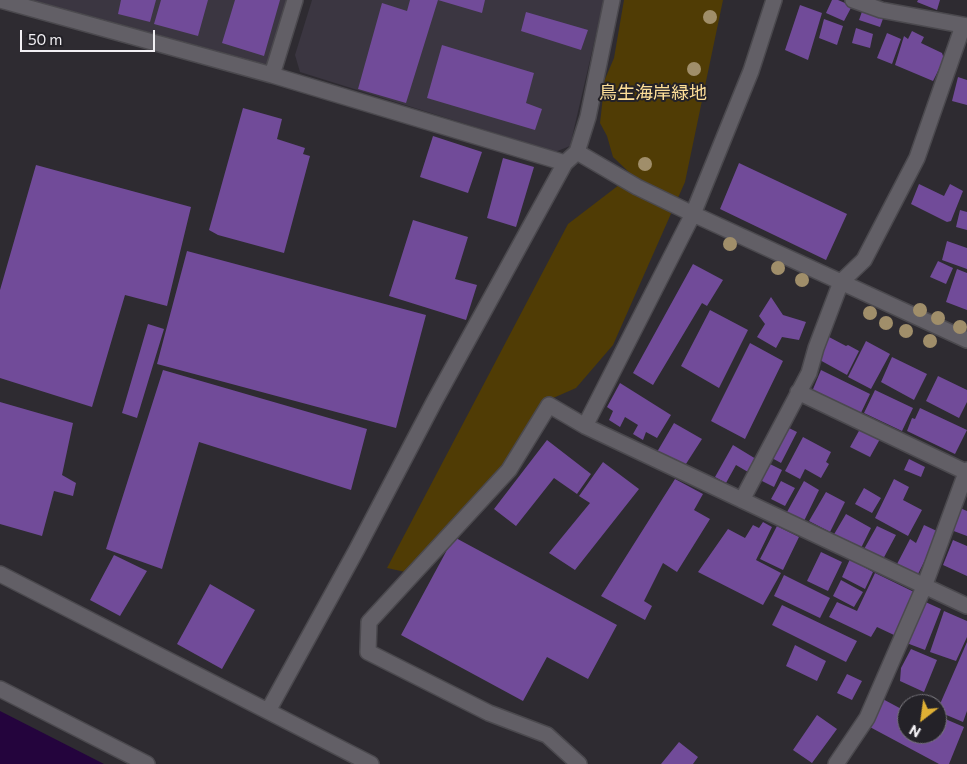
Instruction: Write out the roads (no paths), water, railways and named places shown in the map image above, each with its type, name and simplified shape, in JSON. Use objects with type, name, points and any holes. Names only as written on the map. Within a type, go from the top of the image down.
[{"type":"street","points":[[0,0],[272,75],[565,163]]},
{"type":"street","points":[[272,75],[295,0]]},
{"type":"street","points":[[268,711],[565,163],[577,152],[588,117],[612,0]]},
{"type":"street","points":[[585,426],[693,214],[751,71],[774,0]]},
{"type":"street","points":[[742,500],[809,373],[816,348],[841,282],[864,260],[916,158],[965,26],[906,7],[881,10],[853,0]]},
{"type":"street","points":[[577,152],[637,186],[693,214],[967,340]]},
{"type":"street","points":[[798,392],[966,471],[924,587],[867,718],[836,764]]},
{"type":"street","points":[[579,764],[547,735],[489,713],[368,652],[369,622],[509,470],[549,406],[585,426],[967,606]]},
{"type":"street","points":[[0,574],[371,764]]},
{"type":"street","points":[[0,689],[147,764]]},
{"type":"park label","name":"鳥生海岸緑地","points":[[653,93]]}]
